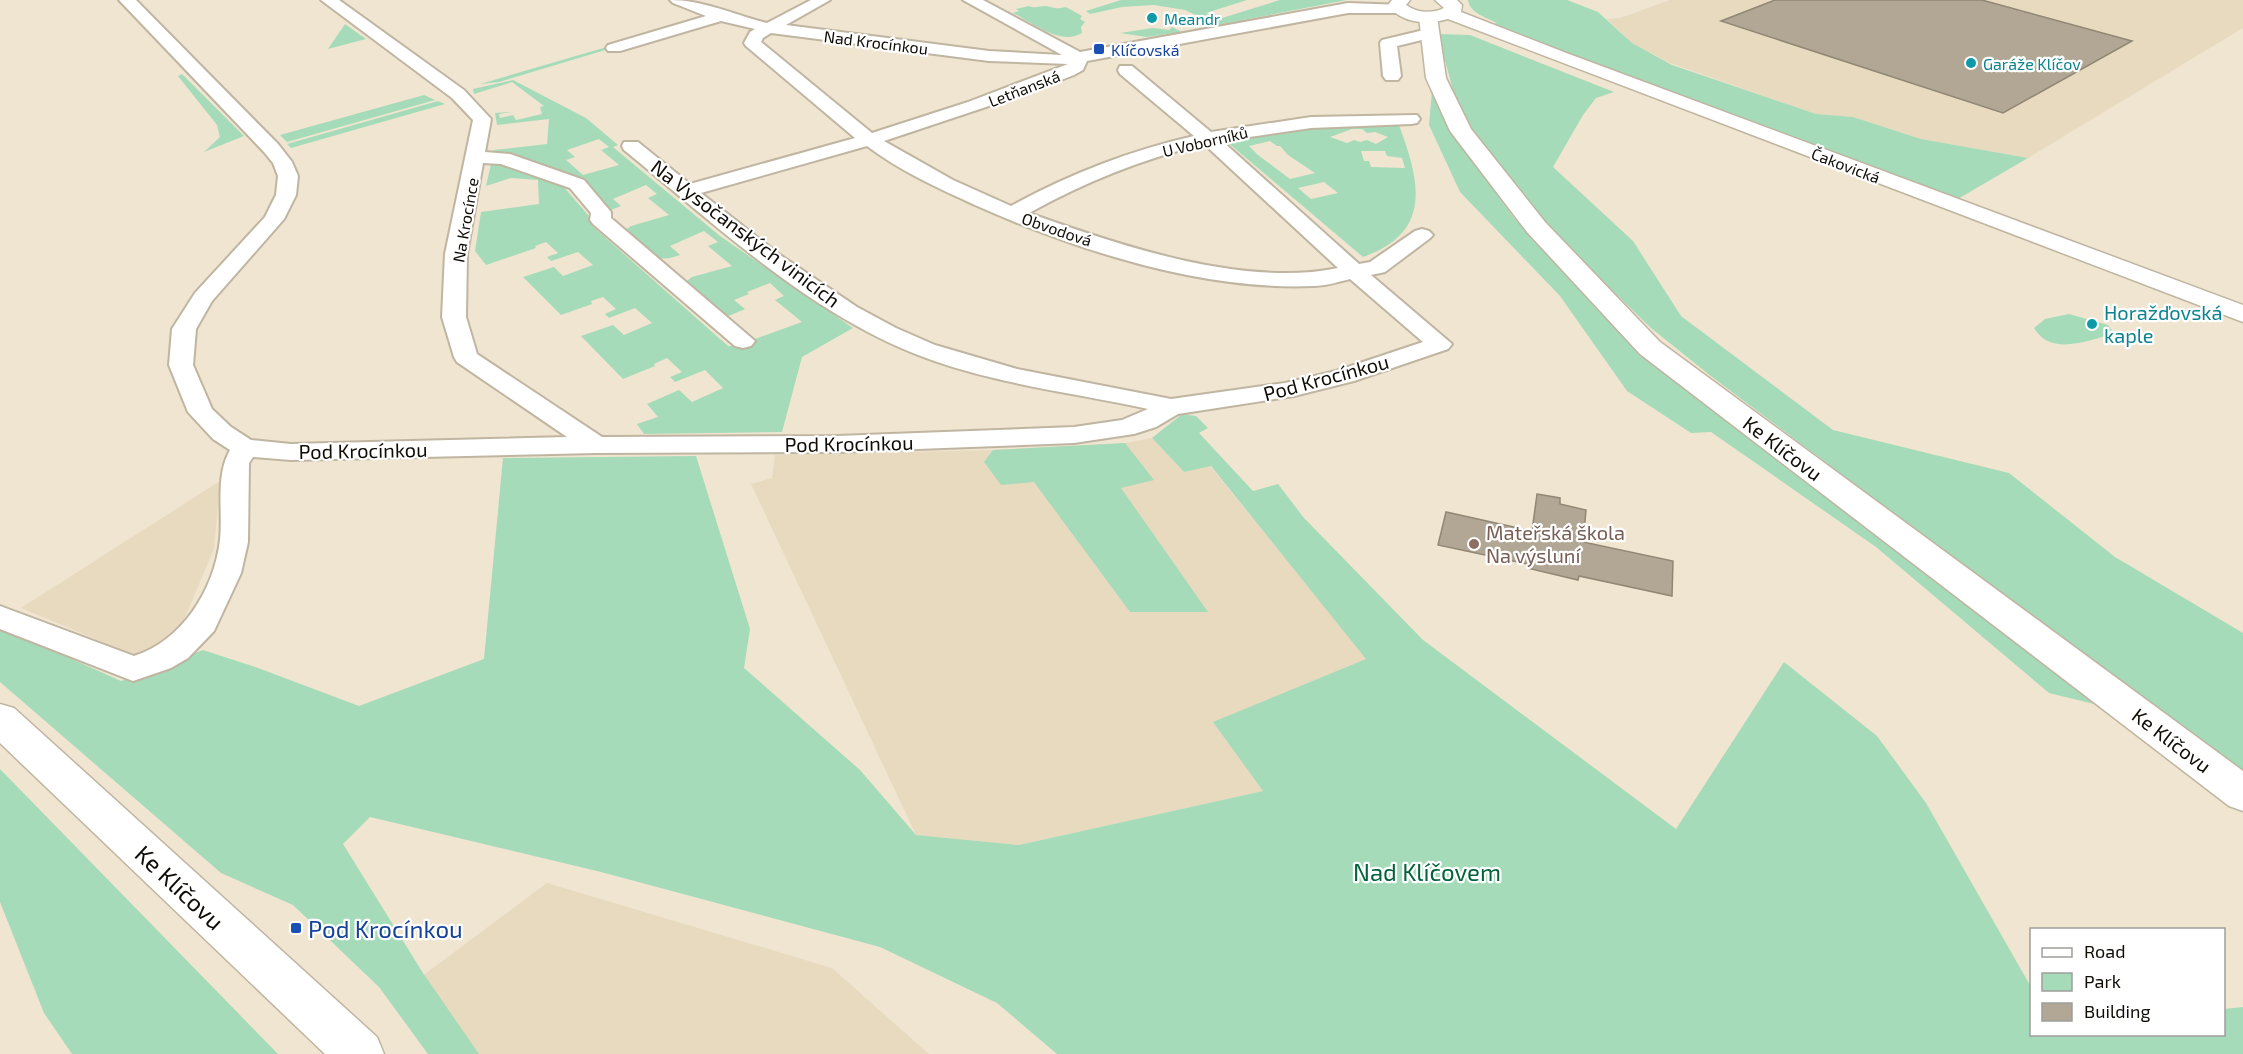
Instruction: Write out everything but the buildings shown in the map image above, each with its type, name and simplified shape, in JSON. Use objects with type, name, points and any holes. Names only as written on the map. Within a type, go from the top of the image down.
[{"type":"street","name":"Pod Krocínkou","points":[[127,0],[271,148],[282,162],[288,176],[286,195],[274,219],[203,298],[183,329],[181,365],[201,412],[222,433],[245,448],[291,452],[596,445],[837,444],[1074,435],[1125,428],[1147,421],[1171,406],[1286,391],[1345,376],[1440,344],[1357,274]]},
{"type":"street","name":"Na Krocínce","points":[[329,0],[388,45],[459,94],[482,119],[456,254],[454,317],[466,357],[596,445]]},
{"type":"street","name":"Nad Krocínkou","points":[[678,0],[721,16],[768,28],[989,56],[1042,60],[1079,59]]},
{"type":"street","points":[[768,28],[822,0]]},
{"type":"street","points":[[971,0],[1057,45],[1090,67],[1130,64],[1357,274]]},
{"type":"street","name":"Letňanská","points":[[687,191],[870,140],[1026,88],[1068,71],[1077,66],[1079,59],[1130,64],[1348,8],[1400,4]]},
{"type":"street","name":"Čakovická","points":[[1400,4],[1409,14],[1437,16],[1562,58],[2243,314]]},
{"type":"street","points":[[614,48],[721,16]]},
{"type":"street","points":[[1392,76],[1388,43],[1437,16]]},
{"type":"street","name":"Ke Klíčovu","points":[[1437,16],[1436,78],[1461,131],[1536,227],[1650,348],[2243,794]]},
{"type":"street","name":"Obvodová","points":[[768,28],[756,35],[752,44],[870,140],[930,177],[1011,214],[1156,261],[1236,277],[1273,280],[1308,279],[1357,274],[1391,261],[1412,247],[1422,235]]},
{"type":"street","name":"U Voborníků","points":[[1011,214],[1072,182],[1105,169],[1146,155],[1209,139],[1298,124],[1411,120]]},
{"type":"street","name":"Na Vysočanských vinicích","points":[[631,146],[804,281],[903,340],[978,368],[1042,383],[1120,394],[1171,406]]},
{"type":"street","points":[[476,157],[503,158],[577,184],[601,213],[600,220],[743,341]]},
{"type":"street","points":[[0,617],[133,669],[160,660],[177,650],[203,623],[226,573],[234,542],[236,463],[245,448]]},
{"type":"street","name":"Ke Klíčovu","points":[[0,719],[360,1054]]},
{"type":"shaded area","points":[[1670,0],[2243,0],[2243,28],[2028,158],[1921,139],[1853,117],[1816,114],[1670,63],[1632,43],[1607,19],[1620,18]]},
{"type":"shaded area","points":[[1152,438],[1184,472],[1210,466],[1367,659],[1214,722],[1263,791],[1019,845],[916,835],[751,484],[772,478],[775,455],[993,450],[1125,443]]},
{"type":"shaded area","points":[[220,481],[214,549],[175,641],[139,657],[21,608]]},
{"type":"shaded area","points":[[547,883],[832,968],[929,1054],[476,1054],[417,980]]},
{"type":"green space","points":[[1121,0],[1247,0],[1206,13],[1219,19],[1280,0],[1347,0],[1217,25],[1185,10],[1154,5],[1122,7],[1090,14],[1086,11]]},
{"type":"green space","points":[[1468,0],[1567,0],[1598,12],[1632,43],[1672,65],[1816,114],[1853,117],[1921,139],[2028,158],[1956,200],[1548,47],[1492,24],[1497,23],[1475,11]]},
{"type":"green space","points":[[1029,6],[1066,7],[1082,16],[1080,19],[1085,22],[1081,27],[1082,33],[1065,37],[1056,35],[1013,13],[1019,11],[1016,9]]},
{"type":"green space","points":[[345,24],[366,39],[328,49]]},
{"type":"green space","points":[[1172,27],[1182,32],[1147,37],[1120,33],[1153,28],[1169,30]]},
{"type":"green space","points":[[1438,34],[1470,35],[1614,92],[1596,98],[1583,115],[1553,167],[1633,241],[1681,316],[1833,430],[2009,473],[2115,557],[2243,633],[2243,776],[1712,377],[1651,328],[1554,234],[1480,141],[1458,109]]},
{"type":"green space","points":[[617,44],[612,48],[499,82],[480,84]]},
{"type":"green space","points":[[182,74],[244,136],[204,152],[220,137],[217,125],[178,76]]},
{"type":"green space","points":[[513,80],[586,118],[618,145],[613,147],[720,236],[853,328],[802,357],[782,432],[644,434],[637,424],[658,417],[647,404],[679,390],[692,402],[723,388],[705,370],[675,382],[670,377],[682,372],[667,358],[654,364],[655,366],[623,379],[581,336],[613,325],[624,335],[652,323],[635,308],[609,318],[605,314],[616,309],[603,297],[591,301],[592,304],[561,315],[523,277],[554,267],[563,276],[593,265],[578,252],[551,261],[547,257],[558,253],[546,242],[535,246],[536,248],[486,265],[475,251],[481,212],[539,204],[538,180],[511,178],[486,186],[491,164],[497,163],[562,185],[588,215],[591,225],[728,346],[736,346],[802,322],[775,300],[784,296],[770,283],[734,300],[745,309],[726,317],[683,284],[692,277],[732,266],[708,246],[718,242],[704,231],[670,246],[680,255],[661,259],[643,250],[624,231],[631,226],[669,215],[648,198],[657,194],[646,185],[613,199],[621,206],[611,210],[597,198],[492,153],[494,150],[547,144],[549,119],[497,125],[495,113],[511,112],[499,114],[500,118],[513,115],[516,120],[542,114],[540,107],[544,106],[512,82],[474,94],[473,89]],"holes":[[[599,139],[609,147],[601,150],[619,165],[583,175],[566,160],[575,157],[567,150]]]},
{"type":"green space","points":[[1432,91],[1463,148],[1514,218],[1645,357],[1695,397],[1906,551],[2094,704],[2049,693],[1876,547],[1711,432],[1691,433],[1627,391],[1560,296],[1460,192],[1429,125]]},
{"type":"green space","points":[[424,95],[435,100],[287,142],[280,135]]},
{"type":"green space","points":[[438,101],[445,104],[291,148],[287,144]]},
{"type":"green space","points":[[1361,125],[1399,125],[1412,166],[1415,185],[1415,203],[1411,219],[1401,234],[1386,246],[1363,257],[1226,141],[1278,132]],"holes":[[[1352,129],[1362,129],[1367,133],[1375,132],[1388,137],[1376,144],[1367,140],[1360,142],[1354,140],[1347,143],[1330,137]],[[1270,141],[1315,173],[1290,179],[1249,146]],[[1361,151],[1385,151],[1387,156],[1402,158],[1405,168],[1371,167],[1369,161],[1364,161]],[[1324,182],[1338,193],[1311,199],[1298,188]]]},
{"type":"green space","points":[[2069,314],[2108,325],[2114,334],[2082,342],[2060,344],[2041,337],[2034,328],[2045,319]]},
{"type":"green space","name":"Nad Klíčovem","points":[[1182,414],[1196,416],[1208,428],[1199,433],[1253,491],[1278,484],[1304,518],[1423,640],[1676,829],[1784,662],[1877,736],[1926,803],[2030,985],[2030,1036],[2225,1036],[2225,1009],[2243,1007],[2243,1054],[1057,1054],[997,1003],[880,947],[601,872],[370,817],[343,844],[423,973],[479,1054],[428,1054],[379,987],[293,905],[221,873],[0,682],[0,627],[121,681],[203,650],[359,706],[484,659],[503,458],[696,456],[750,629],[744,668],[860,770],[916,835],[1019,845],[1263,791],[1213,722],[1366,659],[1211,466],[1184,472],[1152,438]]},
{"type":"green space","points":[[1125,443],[1154,480],[1121,488],[1208,612],[1130,612],[1034,482],[1001,485],[984,462],[993,450]]},
{"type":"green space","points":[[0,769],[278,1054],[72,1054],[44,1013],[0,902]]},
{"type":"place","name":"Meandr","points":[[1152,18]]},
{"type":"place","name":"Klíčovská","points":[[1099,49]]},
{"type":"place","name":"Garáže Klíčov","points":[[1971,63]]},
{"type":"place","name":"Horažďovská kaple","points":[[2092,324]]},
{"type":"place","name":"Mateřská škola Na výsluní","points":[[1474,544]]},
{"type":"place","name":"Pod Krocínkou","points":[[296,928]]}]
